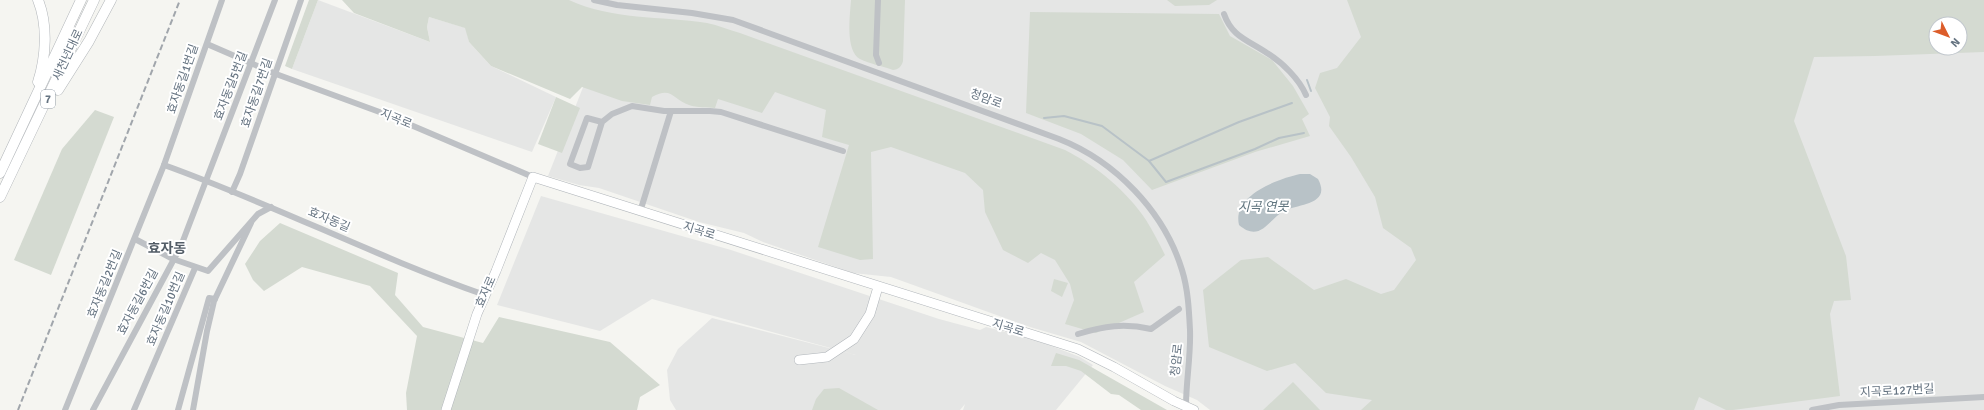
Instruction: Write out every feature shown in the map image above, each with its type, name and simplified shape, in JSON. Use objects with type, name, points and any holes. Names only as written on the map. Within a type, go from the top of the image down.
[{"type":"main road","points":[[24,123],[39,80],[45,40],[41,8],[38,0]]},
{"type":"main road","name":"새천년대로","points":[[0,173],[81,0]]},
{"type":"main road","name":"새천년대로","points":[[0,197],[94,0]]},
{"type":"main road","points":[[37,122],[90,41],[111,0]]},
{"type":"street","name":"효자동길1번길","points":[[164,165],[222,0]]},
{"type":"street","name":"효자동길5번길","points":[[205,180],[252,63],[275,0]]},
{"type":"street","name":"효자동길7번길","points":[[232,192],[276,74],[301,0]]},
{"type":"street","name":"청암로","points":[[594,0],[617,5],[692,13],[733,20],[1059,138],[1091,154],[1119,175],[1143,200],[1165,231],[1180,263],[1187,293],[1190,331],[1190,408]]},
{"type":"street","points":[[878,0],[876,55],[879,63]]},
{"type":"street","points":[[1224,14],[1231,30],[1276,60],[1302,85],[1306,95]]},
{"type":"street","name":"지곡로","points":[[207,44],[276,74],[385,114],[533,177],[1078,349],[1114,367],[1174,402],[1190,408]]},
{"type":"street","points":[[602,122],[587,118],[570,164],[580,168],[588,167],[602,122],[612,114],[632,106],[671,111],[721,112],[843,151]]},
{"type":"street","points":[[640,212],[671,111]]},
{"type":"street","name":"효자동길","points":[[164,165],[271,207],[435,278],[485,295]]},
{"type":"street","name":"효자동길2번길","points":[[65,410],[164,165]]},
{"type":"street","name":"효자로","points":[[446,410],[477,314],[533,177]]},
{"type":"street","name":"효자동길6번길","points":[[93,410],[181,246],[205,180]]},
{"type":"street","name":"효자동길10번길","points":[[134,410],[195,268],[208,271],[258,214],[271,207]]},
{"type":"street","points":[[193,410],[207,331],[215,299],[251,223]]},
{"type":"street","points":[[135,238],[173,260],[195,268]]},
{"type":"street","points":[[799,360],[827,357],[854,339],[870,314],[878,287]]},
{"type":"street","points":[[178,410],[209,298],[215,299]]},
{"type":"street","points":[[1078,334],[1102,327],[1132,325],[1151,329],[1179,310]]},
{"type":"street","name":"지곡로127번길","points":[[1812,410],[1839,405],[1984,397]]},
{"type":"shaded area","points":[[309,0],[318,0],[292,69],[285,66]]},
{"type":"shaded area","points":[[318,0],[430,42],[427,27],[429,17],[466,28],[469,42],[491,66],[556,97],[532,152],[292,69]]},
{"type":"shaded area","points":[[342,0],[569,0],[602,11],[619,14],[707,23],[719,26],[1065,150],[1099,171],[1130,199],[1146,220],[1165,255],[1134,282],[1144,312],[1096,333],[1065,324],[1074,300],[1070,284],[1055,260],[1041,253],[1028,263],[1003,250],[985,212],[983,190],[965,173],[891,147],[871,152],[873,259],[860,260],[818,247],[849,145],[822,137],[826,110],[775,92],[762,113],[718,99],[715,108],[692,106],[668,93],[659,94],[652,97],[650,105],[622,101],[582,87],[570,99],[491,66],[469,42],[465,28],[429,17],[427,27],[430,42],[354,13]]},
{"type":"shaded area","points":[[485,0],[1770,0],[1928,46],[1928,56],[1968,56],[1968,40],[1984,23],[1984,410],[1210,410],[1197,400],[1165,386],[1081,342],[1030,327],[891,277],[853,273],[763,242],[744,233],[699,222],[599,188],[579,185],[548,176],[591,67]]},
{"type":"shaded area","points":[[851,0],[905,0],[903,61],[902,65],[895,70],[872,64],[855,55],[850,41],[849,23]]},
{"type":"shaded area","points":[[1167,0],[1217,0],[1209,5],[1175,6]]},
{"type":"shaded area","points":[[1347,0],[1984,0],[1984,52],[1968,53],[1968,16],[1928,16],[1928,54],[1814,57],[1794,121],[1846,256],[1851,300],[1834,301],[1830,314],[1840,396],[1733,410],[1726,410],[1699,397],[1694,410],[1361,410],[1372,400],[1326,393],[1295,363],[1267,371],[1209,347],[1203,290],[1241,260],[1268,257],[1314,290],[1346,279],[1381,294],[1394,290],[1416,260],[1411,248],[1383,228],[1375,197],[1351,157],[1329,126],[1330,117],[1315,88],[1320,73],[1337,68],[1361,37]]},
{"type":"shaded area","points":[[1030,12],[1219,14],[1230,36],[1272,60],[1293,86],[1309,114],[1302,119],[1310,136],[1255,152],[1152,190],[1123,160],[1081,134],[1026,113]]},
{"type":"shaded area","points":[[556,97],[580,108],[562,153],[538,144]]},
{"type":"shaded area","points":[[95,110],[114,117],[51,275],[14,260],[62,149]]},
{"type":"shaded area","points":[[541,196],[731,250],[939,319],[980,330],[986,327],[1036,340],[1080,357],[1093,365],[1056,410],[963,410],[965,404],[960,410],[676,410],[670,400],[667,370],[678,349],[712,318],[856,355],[652,299],[600,331],[497,305]]},
{"type":"shaded area","points":[[280,223],[398,273],[395,295],[423,327],[483,343],[499,317],[610,342],[660,385],[640,397],[637,410],[407,410],[406,393],[417,336],[370,286],[302,267],[264,291],[253,280],[245,264],[260,241]]},
{"type":"shaded area","points":[[1054,279],[1068,283],[1062,297],[1051,291]]},
{"type":"shaded area","points":[[1056,353],[1079,360],[1167,410],[1141,410],[1119,395],[1111,394],[1081,371],[1066,366],[1051,366]]},
{"type":"shaded area","points":[[1293,382],[1320,410],[1263,410]]},
{"type":"shaded area","points":[[839,388],[878,410],[812,410],[816,399],[824,389]]},
{"type":"water","name":"지곡 연못","points":[[1300,174],[1310,174],[1318,179],[1321,194],[1317,199],[1305,205],[1284,211],[1258,231],[1253,232],[1246,230],[1239,225],[1239,214],[1242,205],[1249,197],[1269,184]]},
{"type":"waterway","points":[[1307,80],[1311,91]]},
{"type":"waterway","points":[[1149,161],[1239,122],[1292,103]]},
{"type":"waterway","points":[[1044,118],[1064,116],[1102,126],[1149,161],[1166,182],[1255,149],[1279,138],[1304,133]]},
{"type":"railway","points":[[18,410],[180,0]]},
{"type":"district","name":"효자동","points":[[167,248]]}]
